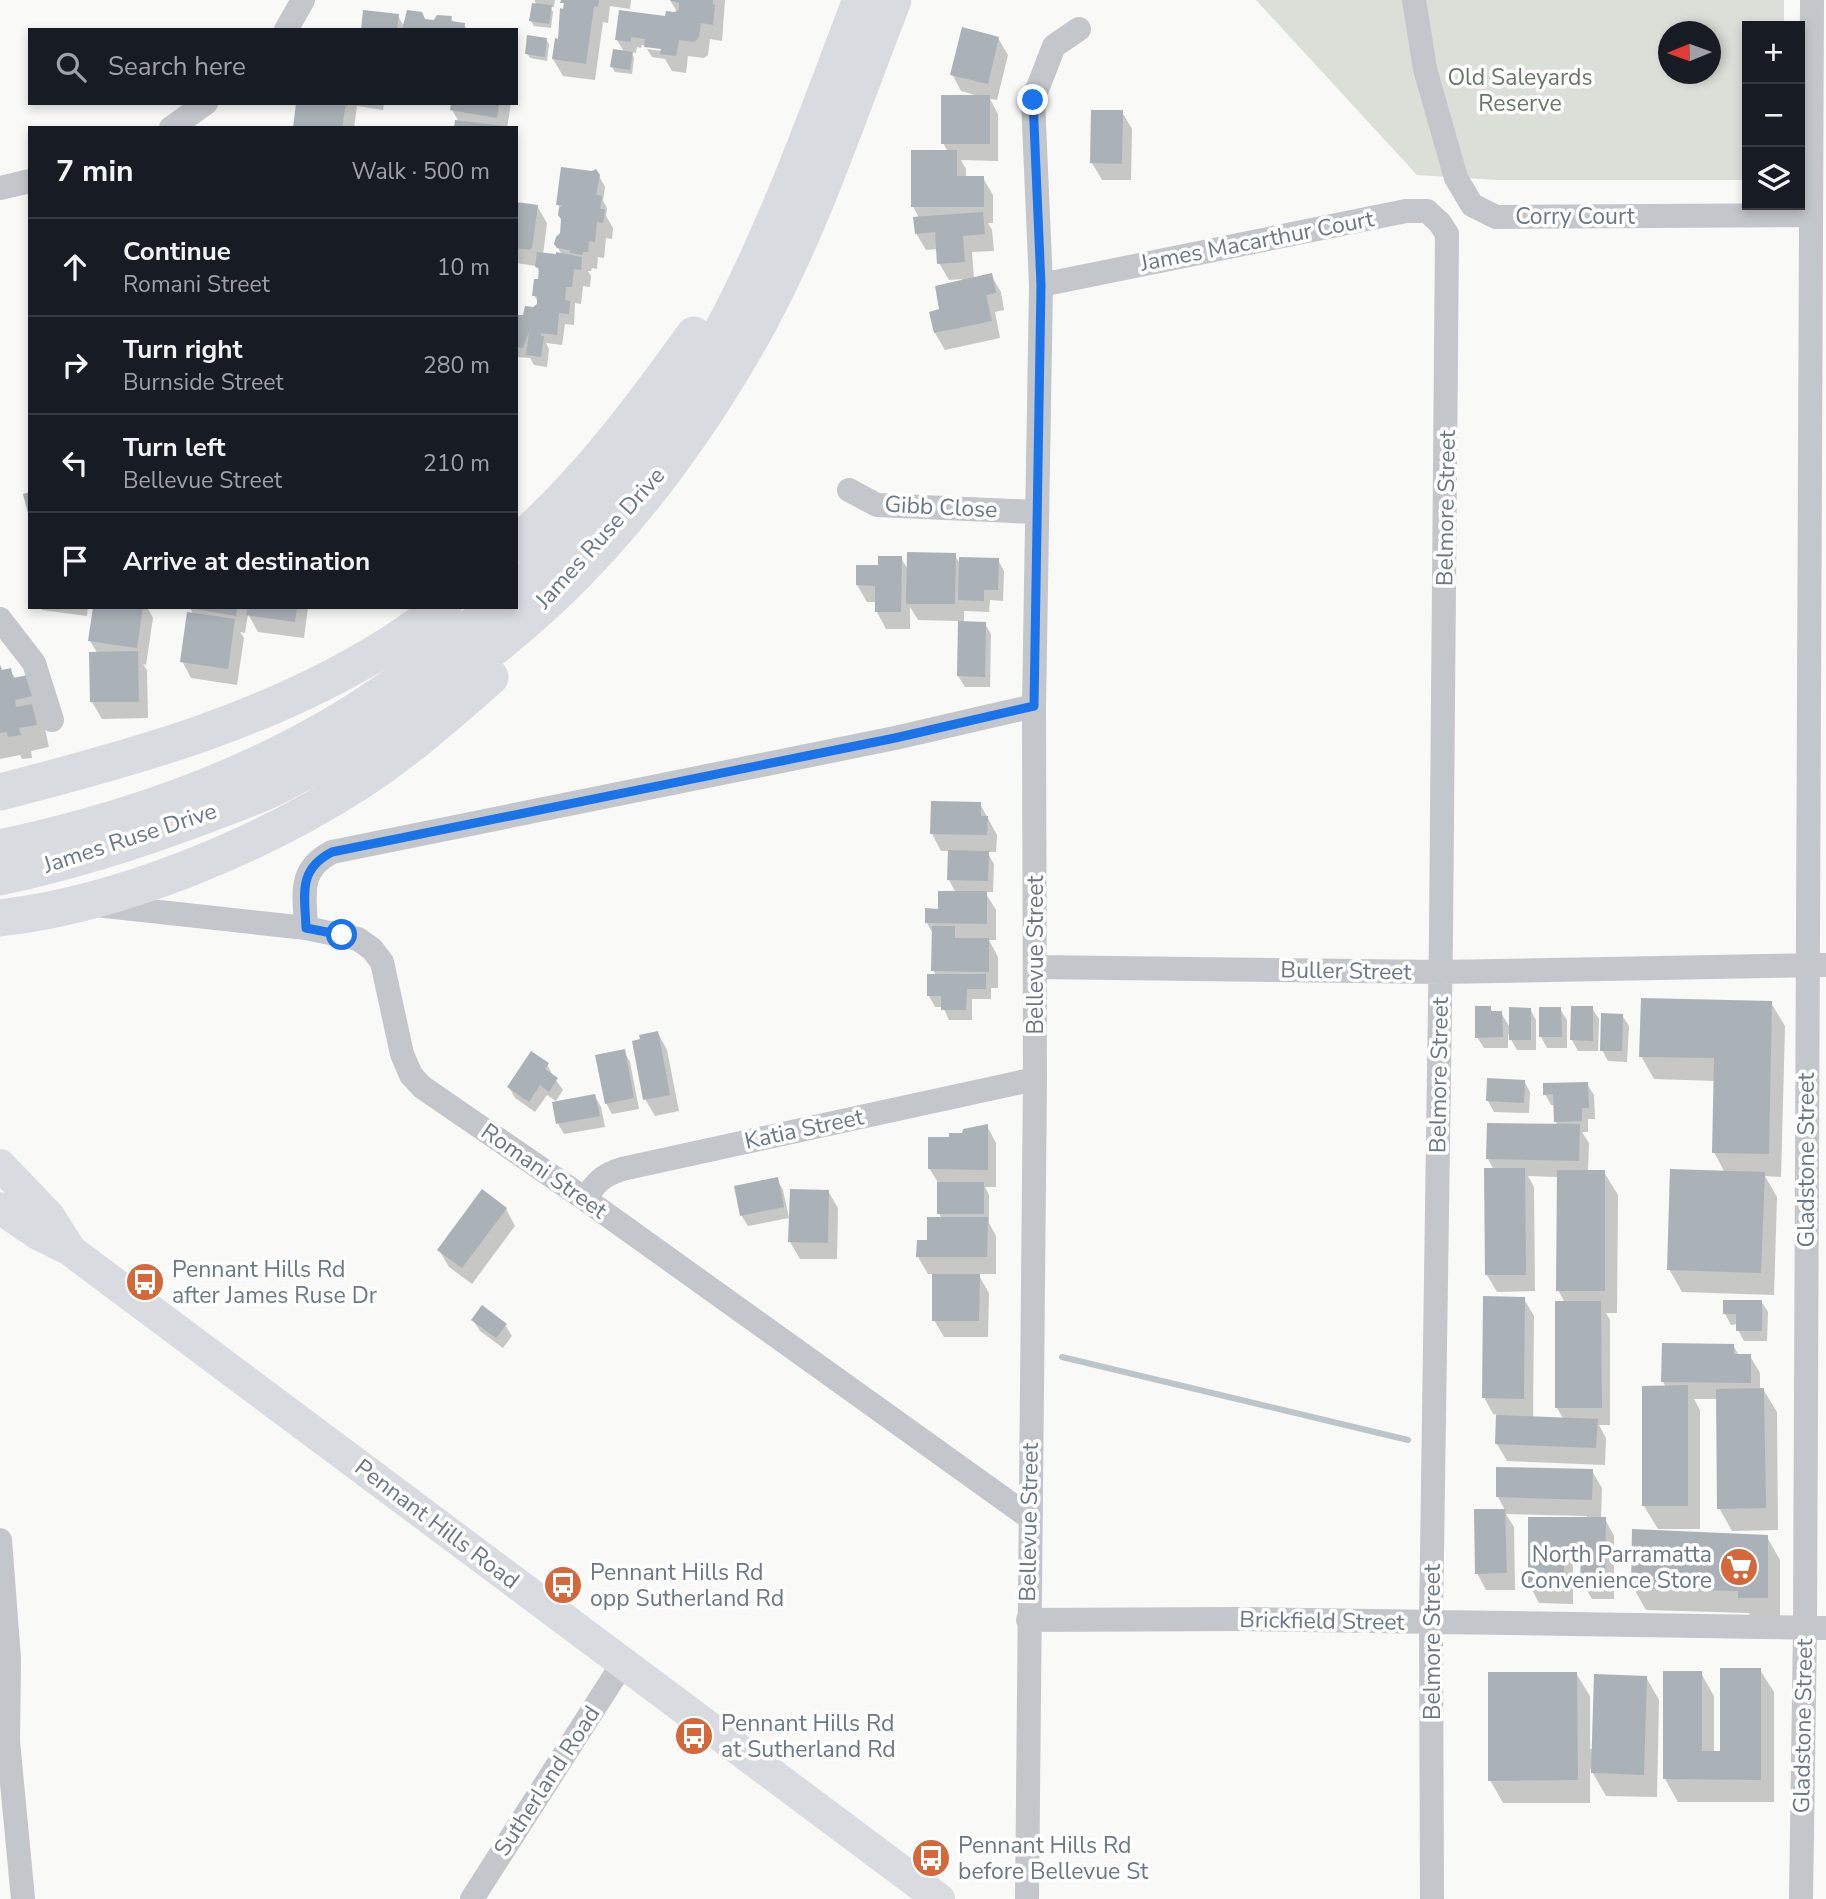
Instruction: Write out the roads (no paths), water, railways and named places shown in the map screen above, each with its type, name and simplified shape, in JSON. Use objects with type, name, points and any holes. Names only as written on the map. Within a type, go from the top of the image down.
[{"type":"highway","name":"James Ruse Drive","points":[[518,589],[569,539],[616,485],[657,433],[697,373],[732,312],[790,187],[861,0]]},
{"type":"highway","name":"James Ruse Drive","points":[[0,877],[148,837],[274,787],[389,722],[483,655],[551,598],[644,495],[696,426],[760,320],[791,259],[892,0]]},
{"type":"highway","points":[[518,542],[545,519],[596,463],[669,369],[714,307],[743,253],[790,187]]},
{"type":"highway","points":[[8,918],[80,904],[152,881],[225,853],[356,783],[400,753],[455,709],[564,610],[618,549],[659,492],[696,426]]},
{"type":"highway","points":[[0,792],[99,767],[219,728],[269,708],[386,648],[440,609]]},
{"type":"highway","name":"James Ruse Drive","points":[[0,848],[93,825],[170,800],[291,747],[342,720],[402,680],[493,609]]},
{"type":"main road","name":"Pennant Hills Road","points":[[0,1165],[49,1216],[70,1250]]},
{"type":"main road","name":"Pennant Hills Road","points":[[0,1208],[38,1234],[70,1250],[939,1899]]},
{"type":"street","points":[[287,28],[303,0]]},
{"type":"street","name":"Corry Court","points":[[1414,0],[1425,69],[1456,178],[1472,205],[1496,217],[1811,215]]},
{"type":"street","name":"Gladstone Street","points":[[1801,1899],[1815,1628],[1816,965],[1812,0]]},
{"type":"street","name":"Bellevue Street","points":[[1027,1899],[1035,1079],[1034,706],[1041,285],[1033,100],[1054,46],[1079,29]]},
{"type":"street","points":[[174,126],[203,105]]},
{"type":"street","points":[[0,188],[28,181]]},
{"type":"street","name":"James Macarthur Court","points":[[1041,285],[1406,211],[1427,211],[1440,223],[1447,234],[1448,251]]},
{"type":"street","name":"Belmore Street","points":[[1432,1899],[1432,1622],[1448,251]]},
{"type":"street","name":"Gibb Close","points":[[849,490],[877,505],[1036,512]]},
{"type":"street","points":[[0,620],[34,663],[52,720]]},
{"type":"street","points":[[306,928],[304,884],[318,859],[332,852],[881,741],[1034,706]]},
{"type":"street","name":"Romani Street","points":[[80,904],[306,928],[358,939],[372,949],[382,962],[402,1054],[411,1075],[422,1087],[585,1199],[1029,1517]]},
{"type":"street","name":"Buller Street","points":[[1035,967],[1441,972],[1816,965]]},
{"type":"street","name":"Katia Street","points":[[585,1199],[596,1181],[606,1174],[622,1169],[1035,1079]]},
{"type":"street","points":[[0,1539],[9,1659],[9,1741],[23,1899]]},
{"type":"street","name":"Brickfield Street","points":[[1028,1620],[1243,1619],[1815,1628]]},
{"type":"street","name":"Sutherland Road","points":[[472,1899],[623,1663]]},
{"type":"waterway","points":[[1062,1357],[1408,1440]]},
{"type":"place","name":"Pennant Hills Rd after James Ruse Dr","points":[[145,1282]]},
{"type":"place","name":"North Parramatta Convenience Store","points":[[1739,1567]]},
{"type":"place","name":"Pennant Hills Rd opp Sutherland Rd","points":[[563,1585]]},
{"type":"place","name":"Pennant Hills Rd at Sutherland Rd","points":[[694,1736]]},
{"type":"place","name":"Pennant Hills Rd before Bellevue St","points":[[931,1858]]},
{"type":"park label","name":"Old Saleyards Reserve","points":[[1520,90]]}]
